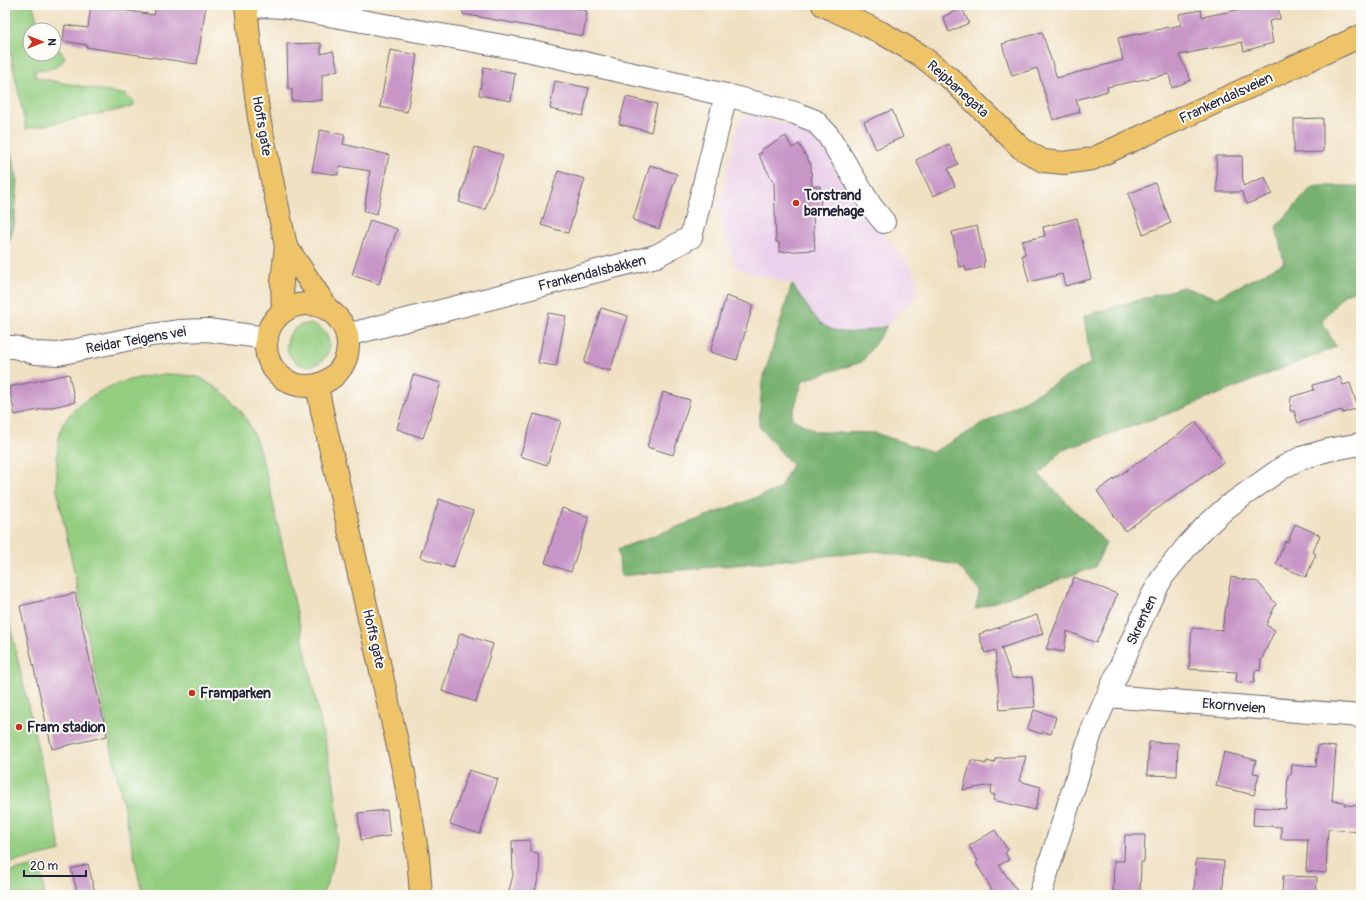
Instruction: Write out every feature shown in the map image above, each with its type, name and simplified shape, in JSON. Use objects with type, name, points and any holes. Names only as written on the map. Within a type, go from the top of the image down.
[{"type":"main road","name":"Reipbanegata","points":[[823,5],[880,32],[920,55],[952,80],[1021,148],[1043,160],[1064,163],[1092,160]]},
{"type":"main road","name":"Hoffs gate","points":[[247,6],[251,57],[259,118],[286,246],[282,282],[283,312]]},
{"type":"main road","name":"Frankendalsveien","points":[[1092,160],[1361,36]]},
{"type":"main road","name":"Hoffs gate","points":[[286,246],[328,310]]},
{"type":"main road","points":[[313,304],[328,310],[340,320],[347,335],[348,351],[342,366],[332,378],[317,385],[301,386],[286,380],[274,369],[268,354],[267,338],[272,324],[283,312],[297,305],[313,304]]},
{"type":"main road","name":"Hoffs gate","points":[[317,385],[323,418],[404,773],[418,857],[421,895]]},
{"type":"street","points":[[247,6],[283,7],[524,50],[726,95],[795,113],[815,121],[828,135],[871,206],[884,222]]},
{"type":"street","name":"Frankendalsbakken","points":[[347,335],[656,256],[691,237],[726,95]]},
{"type":"street","name":"Reidar Teigens vei","points":[[5,347],[14,347],[35,354],[58,354],[145,336],[180,331],[207,330],[267,338]]},
{"type":"street","name":"Skrenten","points":[[1040,895],[1091,733],[1150,600],[1164,576],[1188,545],[1205,527],[1227,507],[1282,468],[1301,458],[1321,452],[1361,444]]},
{"type":"street","name":"Ekornveien","points":[[1108,696],[1361,716]]},
{"type":"shaded area","points":[[749,115],[820,134],[876,225],[910,266],[916,276],[918,289],[913,302],[901,310],[887,326],[863,331],[840,332],[822,324],[812,313],[792,284],[735,267],[718,208],[740,118]]},
{"type":"green space","points":[[5,5],[33,5],[37,22],[22,22],[22,62],[62,62],[53,68],[35,70],[35,75],[37,78],[127,95],[128,98],[134,102],[133,107],[26,129],[5,26]]},
{"type":"green space","points":[[62,53],[65,57],[62,62]]},
{"type":"green space","points":[[5,128],[18,181],[14,226],[9,242],[5,247]]},
{"type":"green space","points":[[1313,186],[1361,186],[1361,289],[1344,294],[1322,321],[1336,347],[1179,410],[1063,450],[1039,474],[1106,543],[1095,567],[975,609],[980,591],[957,565],[876,551],[621,576],[618,549],[779,489],[792,465],[759,426],[762,382],[792,284],[814,316],[822,324],[829,328],[837,331],[854,332],[887,326],[862,362],[803,380],[791,418],[817,432],[875,433],[933,452],[1091,363],[1084,316],[1183,287],[1216,298],[1284,263],[1276,227]]},
{"type":"green space","points":[[304,324],[312,324],[320,327],[326,333],[329,345],[326,357],[320,363],[312,366],[304,366],[296,363],[290,357],[287,349],[287,341],[290,333],[296,327]]},
{"type":"green space","points":[[169,374],[199,378],[226,395],[245,416],[261,455],[269,484],[334,784],[338,827],[337,840],[332,867],[322,895],[144,895],[140,884],[57,491],[57,455],[59,437],[64,422],[81,404],[102,390],[123,382]]},
{"type":"green space","name":"Fram stadion","points":[[5,603],[61,851],[5,864]]},
{"type":"green space","points":[[39,865],[45,895],[5,895],[5,873]]},
{"type":"building","points":[[91,5],[154,15],[156,5],[206,5],[197,64],[86,47],[87,45],[63,41],[65,25],[88,28]]},
{"type":"building","points":[[463,5],[559,5],[587,11],[583,36],[463,14]]},
{"type":"building","points":[[1250,5],[1278,5],[1280,19],[1269,21],[1273,43],[1244,51],[1242,42],[1179,55],[1191,80],[1172,88],[1169,74],[1107,87],[1108,91],[1076,100],[1080,112],[1053,120],[1037,68],[1012,76],[1002,44],[1042,32],[1057,78],[1123,60],[1118,38],[1181,25],[1179,14],[1201,10],[1202,17],[1237,10],[1237,8]]},
{"type":"building","points":[[962,8],[969,23],[949,32],[943,17]]},
{"type":"building","points":[[321,43],[321,54],[333,51],[338,70],[322,75],[322,100],[292,101],[292,89],[288,89],[287,44]]},
{"type":"building","points":[[390,50],[417,55],[407,112],[380,107]]},
{"type":"building","points":[[484,67],[515,73],[511,101],[479,95]]},
{"type":"building","points":[[555,81],[589,88],[583,116],[550,109]]},
{"type":"building","points":[[626,97],[657,104],[651,132],[619,124]]},
{"type":"building","points":[[892,110],[903,137],[876,149],[864,122]]},
{"type":"building","points":[[1323,118],[1323,152],[1294,153],[1294,119]]},
{"type":"building","points":[[320,130],[345,135],[343,144],[389,155],[377,214],[364,211],[370,171],[339,166],[338,175],[312,171]]},
{"type":"building","points":[[786,136],[792,148],[799,144],[811,165],[812,186],[820,186],[821,213],[813,213],[815,250],[779,252],[779,242],[776,242],[774,183],[758,154],[762,153],[761,150]]},
{"type":"building","points":[[949,144],[958,164],[948,169],[955,186],[933,196],[916,160]]},
{"type":"building","points":[[475,147],[503,155],[485,210],[459,202]]},
{"type":"building","points":[[1216,156],[1242,156],[1243,186],[1265,177],[1272,194],[1247,204],[1242,192],[1217,192]]},
{"type":"building","points":[[650,165],[677,174],[659,229],[633,220]]},
{"type":"building","points":[[558,171],[585,179],[568,233],[541,225]]},
{"type":"building","points":[[1155,183],[1171,223],[1143,234],[1128,194]]},
{"type":"building","points":[[1077,218],[1091,279],[1065,286],[1062,274],[1029,282],[1022,255],[1025,254],[1022,241],[1045,236],[1043,227]]},
{"type":"building","points":[[370,220],[397,229],[379,284],[352,275]]},
{"type":"building","points":[[977,226],[985,262],[983,262],[984,267],[966,271],[965,266],[959,267],[952,232]]},
{"type":"building","points":[[726,296],[753,305],[737,360],[710,352]]},
{"type":"building","points":[[601,308],[628,316],[610,371],[584,363]]},
{"type":"building","points":[[548,313],[566,316],[556,366],[538,363]]},
{"type":"building","points":[[69,374],[75,402],[15,415],[9,387]]},
{"type":"building","points":[[413,375],[441,383],[423,438],[397,429]]},
{"type":"building","points":[[1340,377],[1343,385],[1350,383],[1358,408],[1343,413],[1342,410],[1298,423],[1294,411],[1290,411],[1291,397],[1314,390],[1313,385]]},
{"type":"building","points":[[663,392],[690,400],[673,455],[647,447]]},
{"type":"building","points":[[534,414],[561,421],[547,465],[520,456]]},
{"type":"building","points":[[1196,422],[1224,462],[1125,531],[1097,491]]},
{"type":"building","points":[[439,499],[473,511],[453,568],[420,557]]},
{"type":"building","points":[[562,508],[589,517],[571,572],[545,563]]},
{"type":"building","points":[[1295,524],[1320,535],[1313,552],[1316,554],[1306,577],[1276,564],[1285,541],[1288,542]]},
{"type":"building","points":[[1074,577],[1117,594],[1111,610],[1096,643],[1067,631],[1064,652],[1046,649]]},
{"type":"building","points":[[1231,577],[1258,582],[1276,604],[1266,625],[1275,630],[1261,660],[1260,671],[1255,670],[1254,683],[1236,682],[1237,672],[1189,669],[1192,628],[1222,630]]},
{"type":"building","points":[[75,593],[107,736],[52,749],[20,606]]},
{"type":"building","points":[[1037,615],[1043,634],[1001,648],[1012,678],[1032,677],[1035,707],[1000,710],[995,650],[985,653],[979,634]]},
{"type":"building","points":[[460,633],[493,644],[476,702],[442,691]]},
{"type":"building","points":[[1034,710],[1056,717],[1051,734],[1043,732],[1042,734],[1027,729]]},
{"type":"building","points":[[1149,742],[1178,743],[1177,776],[1147,775]]},
{"type":"building","points":[[1318,745],[1336,747],[1332,801],[1345,802],[1344,805],[1361,806],[1361,832],[1328,829],[1326,873],[1306,871],[1308,839],[1281,839],[1281,827],[1253,825],[1254,807],[1286,809],[1288,775],[1291,775],[1292,765],[1316,767]]},
{"type":"building","points":[[1224,752],[1256,760],[1253,773],[1259,774],[1254,795],[1216,786]]},
{"type":"building","points":[[1026,756],[1019,781],[1041,787],[1035,810],[993,800],[995,795],[990,794],[992,785],[963,790],[971,760],[986,764],[987,761],[994,763],[996,758]]},
{"type":"building","points":[[469,770],[498,779],[480,834],[450,824]]},
{"type":"building","points":[[387,810],[390,836],[361,840],[358,813]]},
{"type":"building","points":[[995,830],[1008,850],[1005,853],[1009,860],[999,865],[1020,895],[995,895],[976,863],[978,861],[969,846]]},
{"type":"building","points":[[1125,835],[1145,835],[1144,862],[1141,862],[1140,893],[1132,893],[1132,895],[1113,895],[1114,861],[1124,861]]},
{"type":"building","points":[[530,840],[530,852],[538,853],[540,871],[534,895],[508,895],[513,875],[512,841]]},
{"type":"building","points":[[1196,859],[1224,861],[1223,895],[1194,895]]},
{"type":"building","points":[[88,864],[95,893],[78,895],[71,869]]},
{"type":"building","points":[[1283,876],[1317,877],[1316,895],[1282,895]]},
{"type":"place","name":"Torstrand barnehage","points":[[796,203]]},
{"type":"place","name":"Framparken","points":[[192,693]]},
{"type":"place","name":"Fram stadion","points":[[19,727]]}]
